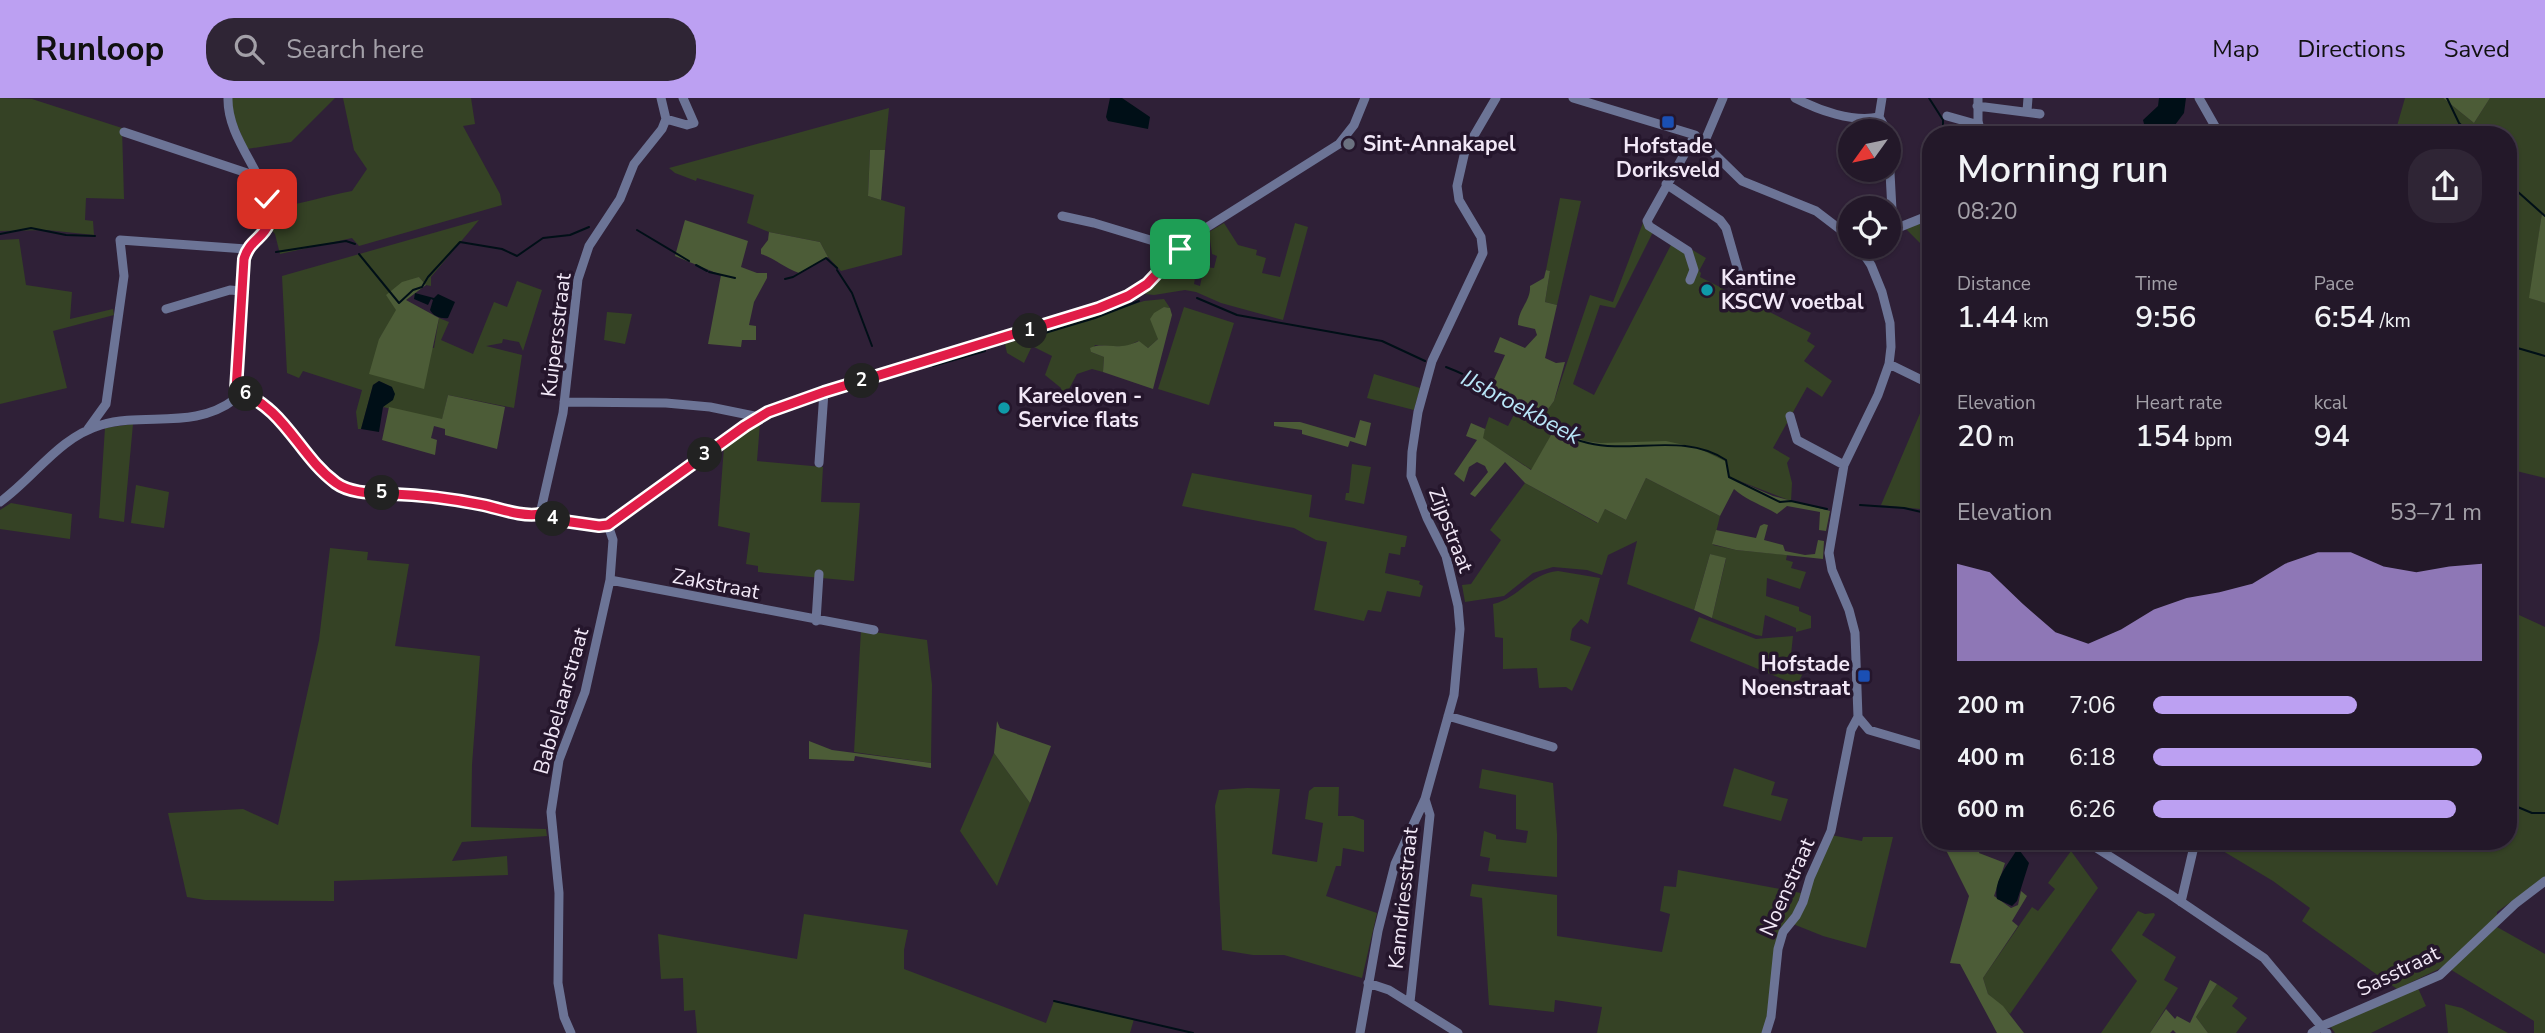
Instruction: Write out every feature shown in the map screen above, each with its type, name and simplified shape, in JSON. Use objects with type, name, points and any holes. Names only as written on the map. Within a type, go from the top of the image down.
[{"type":"street","points":[[87,430],[106,404],[124,276],[120,240],[246,248],[267,231],[270,215],[267,199],[236,134],[228,98]]},
{"type":"street","points":[[661,98],[666,119],[687,125],[694,123],[683,98]]},
{"type":"street","points":[[236,390],[248,394],[269,408],[340,486],[362,492],[427,495],[509,512],[540,514],[543,518],[608,525],[759,417],[824,392],[1025,332],[1128,296],[1147,284],[1180,249],[1213,222],[1339,144],[1354,125],[1365,98]]},
{"type":"street","name":"Zijpstraat","points":[[1360,1033],[1368,983],[1395,864],[1424,799],[1454,695],[1459,660],[1458,606],[1446,556],[1411,477],[1412,453],[1418,412],[1432,361],[1483,253],[1481,237],[1459,200],[1457,186],[1465,151],[1496,98]]},
{"type":"street","points":[[1573,98],[1695,135],[1742,181],[1816,211],[1838,228]]},
{"type":"street","points":[[1704,143],[1723,98]]},
{"type":"street","points":[[1796,98],[1835,114],[1871,119],[1879,117],[1882,98]]},
{"type":"street","points":[[2028,98],[2028,111]]},
{"type":"street","points":[[2199,98],[2215,126]]},
{"type":"street","points":[[1980,126],[1977,102],[2021,113],[2028,111],[2040,114]]},
{"type":"street","points":[[1947,116],[1971,126]]},
{"type":"street","name":"Kuipersstraat","points":[[540,514],[565,402],[578,279],[584,260],[596,234],[620,199],[634,164],[662,129],[666,119]]},
{"type":"street","points":[[124,132],[256,176]]},
{"type":"street","points":[[1690,280],[1694,270],[1688,251],[1649,226],[1647,221],[1695,135]]},
{"type":"street","points":[[1666,184],[1720,219],[1726,228],[1742,284]]},
{"type":"street","points":[[1062,216],[1180,249]]},
{"type":"street","points":[[1901,227],[1922,218]]},
{"type":"street","points":[[0,502],[34,474],[62,445],[87,430],[116,422],[191,418],[211,414],[235,399],[246,248]]},
{"type":"street","points":[[1867,259],[1887,309],[1892,336],[1889,364],[1878,395],[1844,465],[1829,553],[1832,570],[1849,610],[1855,633],[1858,717],[1869,730],[1922,746]]},
{"type":"street","points":[[166,309],[230,290],[241,291]]},
{"type":"street","points":[[1889,364],[1922,380]]},
{"type":"street","points":[[819,463],[824,392]]},
{"type":"street","points":[[565,402],[666,403],[710,407],[759,417]]},
{"type":"street","points":[[106,404],[116,422]]},
{"type":"street","points":[[1790,416],[1797,440],[1844,465]]},
{"type":"street","name":"Babbelaarstraat","points":[[571,1033],[564,1017],[558,983],[559,893],[551,811],[559,760],[585,692],[610,580],[613,540],[608,525]]},
{"type":"street","points":[[816,621],[819,574]]},
{"type":"street","name":"Zakstraat","points":[[610,580],[874,630]]},
{"type":"street","points":[[1448,716],[1553,747]]},
{"type":"street","name":"Noenstraat","points":[[1766,1033],[1771,1017],[1783,932],[1803,902],[1810,878],[1831,831],[1851,730],[1858,717]]},
{"type":"street","name":"Kamdriesstraat","points":[[1410,1002],[1430,816],[1424,799]]},
{"type":"street","points":[[2100,850],[2264,958],[2325,1030]]},
{"type":"street","points":[[2181,902],[2193,850]]},
{"type":"street","name":"Sasstraat","points":[[2312,1033],[2325,1030],[2440,975],[2515,904],[2545,881]]},
{"type":"street","points":[[1368,983],[1389,990],[1458,1033]]},
{"type":"green space","points":[[0,98],[32,99],[122,128],[124,199],[86,198],[85,220],[93,221],[94,235],[47,230],[0,231]]},
{"type":"green space","points":[[231,98],[335,98],[291,142],[247,149],[234,117]]},
{"type":"green space","points":[[343,98],[471,98],[475,124],[463,126],[500,194],[502,205],[359,246],[352,238],[280,254],[271,229],[274,208],[352,191],[367,169],[354,150]]},
{"type":"green space","points":[[2405,98],[2443,98],[2474,123],[2490,98],[2545,98],[2545,215],[2542,213],[2530,298],[2545,303],[2545,478],[2517,471],[2517,126],[2397,126]]},
{"type":"green space","points":[[2443,98],[2490,98],[2474,123]]},
{"type":"green space","points":[[889,108],[885,150],[870,150],[868,196],[905,207],[902,255],[841,271],[828,257],[820,242],[769,232],[747,223],[754,195],[697,178],[696,181],[669,168]]},
{"type":"green space","points":[[870,150],[885,150],[881,200],[868,196]]},
{"type":"green space","points":[[1560,198],[1581,201],[1557,305],[1545,302],[1550,271],[1546,270]]},
{"type":"green space","points":[[2542,213],[2545,215],[2545,303],[2529,298]]},
{"type":"green space","points":[[479,220],[431,277],[431,286],[426,285],[419,277],[379,339],[434,348],[439,318],[449,322],[441,340],[473,354],[494,302],[507,307],[517,281],[542,290],[523,351],[519,342],[503,339],[502,343],[486,346],[522,355],[514,408],[448,395],[442,420],[383,407],[392,387],[379,381],[373,385],[361,429],[358,429],[356,412],[362,390],[303,371],[299,378],[287,373],[282,276]]},
{"type":"green space","points":[[685,220],[748,241],[741,267],[757,273],[767,273],[754,302],[749,325],[756,326],[756,340],[742,340],[741,347],[708,344],[721,275],[675,256]]},
{"type":"green space","points":[[1644,220],[1645,227],[1653,232],[1615,308],[1600,305],[1573,384],[1594,395],[1674,239],[1706,258],[1699,271],[1700,277],[1811,333],[1807,341],[1815,346],[1804,361],[1832,381],[1822,397],[1807,387],[1773,448],[1790,458],[1787,463],[1792,483],[1791,501],[1729,477],[1601,443],[1584,441],[1555,428],[1532,470],[1482,438],[1489,417],[1508,426],[1519,405],[1540,419],[1554,401],[1590,295],[1613,302]]},
{"type":"green space","points":[[1922,221],[1922,245],[1904,227]]},
{"type":"green space","points":[[1224,223],[1238,245],[1257,250],[1256,255],[1266,258],[1262,273],[1280,277],[1295,223],[1308,227],[1283,320],[1221,303],[1196,292],[1185,290],[1145,294],[1178,259],[1195,278],[1194,284],[1200,286],[1204,267],[1214,268],[1217,256],[1212,254],[1209,232]]},
{"type":"green space","points":[[769,232],[820,242],[828,257],[799,273],[794,271],[761,254]]},
{"type":"green space","points":[[19,239],[26,285],[72,292],[70,319],[113,309],[114,315],[53,331],[67,388],[0,404],[0,240]]},
{"type":"green space","points":[[1546,270],[1550,271],[1545,302],[1557,305],[1545,358],[1556,363],[1565,362],[1554,401],[1540,420],[1491,386],[1505,355],[1494,352],[1500,337],[1525,348],[1537,335],[1535,329],[1518,325],[1530,286],[1544,278]]},
{"type":"green space","points":[[419,277],[426,285],[406,300],[439,318],[424,389],[369,374],[379,339],[396,310],[386,295],[402,282]]},
{"type":"green space","points":[[1164,299],[1170,308],[1164,307],[1158,339],[1148,348],[1138,341],[1126,347],[1095,345],[1091,352],[1104,357],[1103,372],[1092,369],[1077,374],[1062,402],[1061,388],[1045,375],[1052,356],[1032,346],[1024,363],[1007,353],[1005,344],[1144,301]]},
{"type":"green space","points":[[1164,307],[1170,308],[1172,315],[1153,389],[1103,372],[1104,357],[1091,352],[1090,348],[1124,346],[1139,341],[1148,348],[1158,339],[1150,319]]},
{"type":"green space","points":[[1184,307],[1234,323],[1209,405],[1158,389]]},
{"type":"green space","points":[[607,312],[632,314],[625,344],[604,340]]},
{"type":"green space","points":[[1374,374],[1420,388],[1414,410],[1367,398]]},
{"type":"green space","points":[[448,395],[505,407],[497,449],[445,435],[445,429],[434,426],[431,438],[437,440],[435,455],[382,440],[389,407],[442,419]]},
{"type":"green space","points":[[1922,409],[1922,509],[1881,505]]},
{"type":"green space","points":[[1360,420],[1371,423],[1366,446],[1350,441],[1348,447],[1302,434],[1302,430],[1274,426],[1274,422],[1300,422],[1355,438]]},
{"type":"green space","points":[[760,423],[757,461],[823,467],[821,502],[860,503],[854,581],[758,572],[758,566],[746,564],[750,533],[718,526],[724,447]]},
{"type":"green space","points":[[1471,423],[1485,429],[1483,438],[1531,470],[1555,428],[1585,441],[1666,441],[1698,448],[1727,462],[1729,477],[1773,496],[1830,511],[1826,531],[1819,530],[1820,512],[1787,506],[1777,514],[1734,489],[1720,516],[1646,478],[1626,520],[1605,509],[1598,523],[1525,483],[1505,462],[1475,497],[1470,494],[1488,472],[1485,466],[1477,462],[1469,467],[1464,482],[1454,474],[1477,440],[1466,436]]},
{"type":"green space","points":[[133,424],[124,522],[99,518],[105,428]]},
{"type":"green space","points":[[1352,464],[1371,467],[1364,504],[1345,500],[1346,493],[1349,493]]},
{"type":"green space","points":[[1192,473],[1312,495],[1309,517],[1407,536],[1400,555],[1389,553],[1385,573],[1420,581],[1419,584],[1423,586],[1420,597],[1387,591],[1381,612],[1368,610],[1364,621],[1314,610],[1327,542],[1316,540],[1294,528],[1182,506]]},
{"type":"green space","points":[[1646,478],[1720,516],[1713,545],[1787,555],[1786,560],[1793,562],[1791,568],[1806,572],[1800,589],[1767,578],[1766,596],[1799,607],[1799,611],[1811,616],[1811,628],[1796,632],[1796,628],[1765,615],[1762,636],[1712,618],[1726,559],[1710,554],[1694,610],[1627,584],[1637,541],[1608,555],[1602,575],[1587,570],[1553,567],[1533,573],[1504,596],[1465,602],[1462,585],[1471,584],[1501,540],[1490,530],[1525,483],[1597,523],[1605,509],[1626,520]]},
{"type":"green space","points":[[136,485],[169,492],[164,528],[131,523]]},
{"type":"green space","points":[[11,503],[72,514],[70,539],[0,529],[0,510]]},
{"type":"green space","points":[[1768,525],[1764,540],[1783,545],[1785,551],[1815,554],[1818,540],[1824,541],[1823,559],[1736,550],[1712,544],[1716,530],[1756,538],[1760,526]]},
{"type":"green space","points":[[330,548],[368,552],[367,560],[409,564],[395,646],[480,656],[472,765],[471,827],[546,829],[547,836],[462,842],[452,861],[507,856],[508,875],[334,881],[334,901],[205,900],[187,897],[168,813],[243,809],[278,825],[319,640]]},
{"type":"green space","points":[[1710,554],[1726,558],[1712,618],[1694,610]]},
{"type":"green space","points":[[1558,571],[1600,578],[1588,624],[1581,619],[1572,629],[1570,640],[1591,647],[1572,691],[1566,687],[1539,688],[1537,668],[1503,669],[1503,638],[1495,637],[1493,604],[1510,597],[1539,577]]},
{"type":"green space","points":[[2517,614],[2545,627],[2545,877],[2497,912],[2497,927],[2545,954],[2545,1033],[2534,1033],[2534,1021],[2445,966],[2397,989],[2302,921],[2310,908],[2273,881],[2221,850],[2517,850]]},
{"type":"green space","points":[[1699,617],[1756,639],[1793,636],[1790,664],[1804,671],[1797,685],[1690,641]]},
{"type":"green space","points":[[861,630],[927,640],[932,685],[931,763],[854,752]]},
{"type":"green space","points":[[997,721],[1000,728],[1051,746],[1030,803],[994,753]]},
{"type":"green space","points":[[809,741],[832,750],[931,763],[931,768],[855,756],[854,761],[809,759]]},
{"type":"green space","points":[[994,753],[1030,803],[997,886],[960,831]]},
{"type":"green space","points":[[1734,768],[1775,782],[1771,795],[1788,799],[1781,821],[1723,806]]},
{"type":"green space","points":[[1482,769],[1553,783],[1557,877],[1488,871],[1490,858],[1480,856],[1484,831],[1496,835],[1496,839],[1526,843],[1528,831],[1516,829],[1516,795],[1479,788]]},
{"type":"green space","points":[[1314,787],[1339,787],[1338,816],[1353,816],[1364,820],[1364,852],[1343,848],[1341,866],[1336,866],[1326,896],[1377,913],[1362,978],[1284,955],[1253,955],[1222,950],[1215,806],[1219,790],[1280,789],[1272,854],[1317,862],[1323,823],[1305,819],[1309,791]]},
{"type":"green space","points":[[1831,835],[1862,841],[1863,837],[1893,837],[1866,948],[1793,924]]},
{"type":"green space","points":[[1946,850],[1980,850],[1979,853],[2005,863],[1994,896],[2011,908],[2018,905],[2021,891],[2027,896],[2012,921],[2018,926],[1983,978],[1988,994],[2003,1006],[2024,1033],[1997,1033],[1960,964],[1950,963],[1969,896]]},
{"type":"green space","points":[[2071,851],[2098,888],[2010,1014],[1988,994],[1983,978],[2032,907],[2038,911],[2055,889],[2048,883]]},
{"type":"green space","points":[[1678,870],[1801,893],[1781,951],[1764,1033],[1597,1033],[1602,1007],[1555,1000],[1554,1012],[1489,1005],[1482,898],[1470,896],[1472,884],[1557,895],[1557,936],[1662,952],[1670,914],[1660,911],[1664,886],[1676,887]]},
{"type":"green space","points":[[2138,911],[2145,914],[2154,913],[2142,935],[2176,957],[2164,980],[2178,988],[2150,1033],[2101,1033],[2137,981],[2111,950]]},
{"type":"green space","points":[[804,914],[908,930],[904,969],[1046,1023],[1054,1001],[1134,1019],[1130,1033],[697,1033],[695,1010],[684,1011],[683,978],[661,979],[658,934],[797,959]]},
{"type":"green space","points":[[2210,980],[2217,984],[2196,1017],[2208,1033],[2176,1033],[2173,1030],[2170,1033],[2150,1033],[2166,1009],[2175,1019],[2177,1016],[2190,1023]]},
{"type":"green space","points":[[2217,984],[2238,998],[2232,1006],[2247,1018],[2236,1033],[2208,1033],[2196,1017]]},
{"type":"green space","points":[[2418,988],[2426,1006],[2371,1033],[2335,1033],[2330,1026]]},
{"type":"green space","points":[[2445,1004],[2462,1008],[2508,1033],[2448,1033]]},
{"type":"shaded area","points":[[1110,98],[1122,98],[1150,117],[1148,129],[1108,121],[1106,117]]},
{"type":"shaded area","points":[[2159,98],[2186,98],[2184,113],[2174,126],[2144,124],[2143,120],[2158,106]]},
{"type":"shaded area","points":[[415,293],[434,298],[438,294],[455,302],[448,318],[433,314],[430,310],[433,300],[431,299],[428,305],[414,299]]},
{"type":"shaded area","points":[[379,381],[392,387],[395,394],[393,400],[383,407],[379,432],[361,429],[373,385]]},
{"type":"shaded area","points":[[2016,851],[2020,851],[2029,863],[2017,901],[2012,906],[1997,899],[1996,892],[2002,874]]},
{"type":"waterway","points":[[1929,98],[1943,120],[1943,126]]},
{"type":"waterway","points":[[2447,98],[2462,126]]},
{"type":"waterway","points":[[2517,191],[2545,216]]},
{"type":"waterway","name":"IJsbroekbeek","points":[[359,254],[399,303],[413,290],[422,287],[460,242],[502,249],[517,256],[543,238],[570,235],[589,227]]},
{"type":"waterway","name":"IJsbroekbeek","points":[[0,234],[31,228],[66,235],[95,236]]},
{"type":"waterway","name":"IJsbroekbeek","points":[[637,230],[689,261]]},
{"type":"waterway","name":"IJsbroekbeek","points":[[276,252],[346,241],[355,244]]},
{"type":"waterway","name":"IJsbroekbeek","points":[[785,279],[826,258],[837,268]]},
{"type":"waterway","name":"IJsbroekbeek","points":[[696,265],[707,271]]},
{"type":"waterway","name":"IJsbroekbeek","points":[[837,270],[852,293],[872,346]]},
{"type":"waterway","name":"IJsbroekbeek","points":[[709,272],[735,278]]},
{"type":"waterway","name":"IJsbroekbeek","points":[[1197,298],[1237,315],[1382,341],[1425,361]]},
{"type":"waterway","name":"IJsbroekbeek","points":[[1018,341],[1095,318],[1139,301]]},
{"type":"waterway","points":[[2517,348],[2545,356]]},
{"type":"waterway","name":"IJsbroekbeek","points":[[933,366],[985,351]]},
{"type":"waterway","name":"IJsbroekbeek","points":[[1446,367],[1477,381],[1556,430],[1580,441],[1605,446],[1692,447],[1726,460],[1729,477],[1780,502],[1791,501],[1827,509]]},
{"type":"waterway","name":"IJsbroekbeek","points":[[1860,505],[1922,512]]},
{"type":"waterway","name":"IJsbroekbeek","points":[[2517,807],[2532,813],[2545,813]]},
{"type":"waterway","points":[[1054,1001],[1193,1033]]},
{"type":"place","name":"Hofstade Doriksveld","points":[[1668,122]]},
{"type":"place","name":"Sint-Annakapel","points":[[1349,144]]},
{"type":"place","name":"Kantine KSCW voetbal","points":[[1707,290]]},
{"type":"place","name":"Kareeloven - Service flats","points":[[1004,408]]},
{"type":"place","name":"Hofstade Noenstraat","points":[[1864,676]]},
{"type":"route","points":[[267,199],[270,215],[267,231],[246,248],[244,259],[236,390],[248,394],[269,408],[284,422],[318,465],[340,486],[362,492],[427,495],[509,512],[540,514],[543,518],[599,526],[608,525],[768,412],[824,392],[1099,308],[1128,296],[1147,284],[1180,249]]}]
